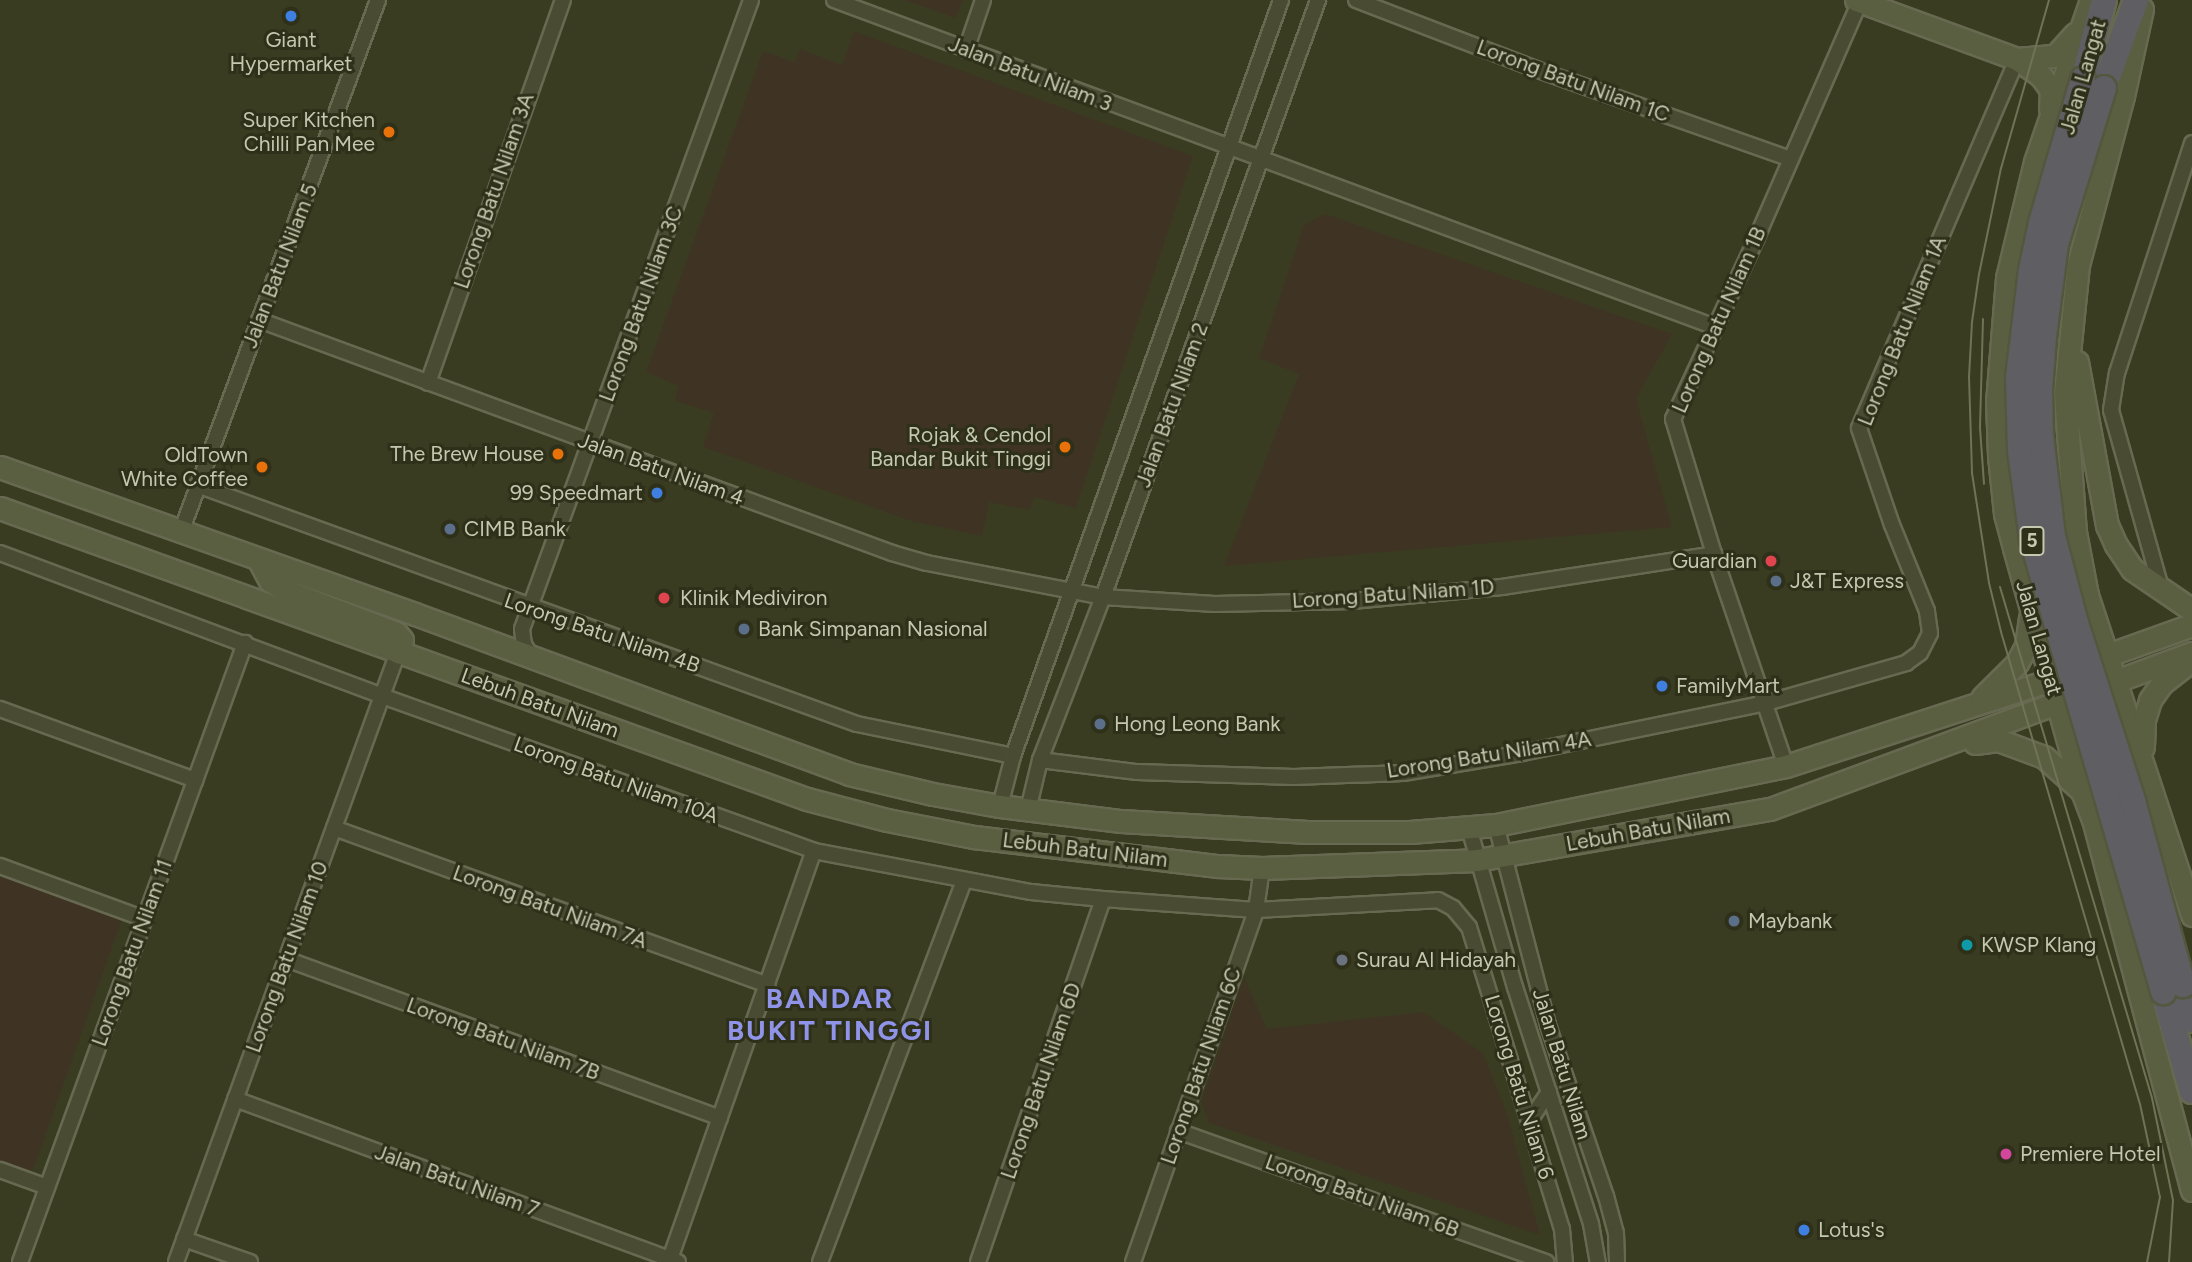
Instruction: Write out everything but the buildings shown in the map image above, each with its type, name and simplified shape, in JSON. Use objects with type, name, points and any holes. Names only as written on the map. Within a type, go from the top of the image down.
[{"type":"highway","name":"Jalan Langat","points":[[2104,0],[2093,84],[2056,244],[2044,337],[2040,390],[2041,436],[2053,537],[2076,623],[2133,802],[2192,1091]]},
{"type":"highway","name":"Jalan Langat","points":[[2093,84],[2136,0]]},
{"type":"highway","name":"Jalan Langat","points":[[2173,989],[2192,1020]]},
{"type":"main road","name":"Jalan Langat","points":[[2091,0],[2035,162],[2007,278],[1997,401],[2005,514],[2082,791],[2093,819],[2192,1190]]},
{"type":"main road","name":"Jalan Langat","points":[[2143,0],[2123,96],[2078,265],[2065,393],[2075,532],[2087,595],[2192,915]]},
{"type":"main road","points":[[1858,1],[2017,59],[2041,76],[2051,90],[2049,121]]},
{"type":"main road","points":[[2017,59],[2057,55],[2081,26]]},
{"type":"main road","points":[[2071,325],[2107,524],[2132,569],[2192,610]]},
{"type":"main road","name":"Lebuh Batu Nilam","points":[[0,467],[260,562],[415,614],[849,774],[1000,806],[1121,821],[1308,832],[1496,825],[1786,766],[2051,680],[2108,655],[2192,625]]},
{"type":"main road","name":"Lebuh Batu Nilam","points":[[0,508],[807,799],[900,823],[974,837],[1140,858],[1262,868],[1477,860],[1770,809],[1943,748],[2192,653]]},
{"type":"main road","points":[[2014,548],[2042,589],[2059,590],[2066,588],[2074,577],[2075,532]]},
{"type":"main road","points":[[260,562],[270,581],[292,593],[396,633],[401,640],[398,652]]},
{"type":"main road","points":[[1975,704],[2017,663],[2026,646],[2031,612]]},
{"type":"main road","points":[[2143,760],[2144,720],[2150,700],[2161,684],[2192,660]]},
{"type":"main road","points":[[1943,748],[1998,740],[2013,743],[2044,757],[2082,791]]},
{"type":"main road","points":[[2093,819],[2093,792],[2100,777],[2116,769],[2136,776],[2160,812]]},
{"type":"main road","points":[[1000,806],[998,816],[1002,824],[1044,845]]},
{"type":"street","name":"Jalan Batu Nilam 5","points":[[181,532],[378,0]]},
{"type":"street","name":"Lorong Batu Nilam 3A","points":[[428,383],[563,0]]},
{"type":"street","name":"Lorong Batu Nilam 3C","points":[[532,658],[524,643],[522,629],[592,443],[751,0]]},
{"type":"street","name":"Jalan Batu Nilam 3","points":[[834,0],[1227,148]]},
{"type":"street","points":[[966,50],[983,0]]},
{"type":"street","name":"Jalan Batu Nilam 2","points":[[1000,806],[1013,756],[1070,591],[1281,0]]},
{"type":"street","name":"Jalan Batu Nilam 2","points":[[1028,810],[1040,760],[1102,597],[1318,0]]},
{"type":"street","name":"Lorong Batu Nilam 1C","points":[[1356,0],[1538,70],[1791,159]]},
{"type":"street","name":"Lorong Batu Nilam 1B","points":[[1786,766],[1714,555],[1673,419],[1791,159],[1858,1]]},
{"type":"street","name":"Lorong Batu Nilam 1A","points":[[1766,704],[1906,663],[1920,653],[1930,633],[1927,611],[1901,550],[1859,428],[2017,59]]},
{"type":"street","points":[[2162,592],[2111,410],[2117,373],[2192,143]]},
{"type":"street","points":[[1227,148],[1475,236],[1715,327]]},
{"type":"street","name":"Jalan Batu Nilam 4","points":[[259,320],[892,553],[926,563],[1070,591]]},
{"type":"street","name":"Lorong Batu Nilam 4B","points":[[197,485],[529,608],[857,724],[1013,756]]},
{"type":"street","name":"Lorong Batu Nilam 10A","points":[[0,553],[382,696],[814,851],[964,880],[1102,899],[1256,910]]},
{"type":"street","name":"Lorong Batu Nilam 1D","points":[[1070,591],[1102,597],[1214,604],[1352,601],[1502,587],[1714,555]]},
{"type":"street","name":"Lorong Batu Nilam 11","points":[[20,1262],[245,643]]},
{"type":"street","name":"Lorong Batu Nilam 10","points":[[176,1262],[398,652]]},
{"type":"street","name":"Lorong Batu Nilam 4A","points":[[1040,760],[1137,772],[1294,777],[1403,773],[1522,753],[1766,704]]},
{"type":"street","points":[[0,709],[195,780]]},
{"type":"street","name":"Jalan Batu Nilam","points":[[1496,825],[1548,1025],[1616,1233],[1617,1262]]},
{"type":"street","name":"Lorong Batu Nilam 7A","points":[[334,828],[767,985]]},
{"type":"street","name":"Jalan Batu Nilam","points":[[1469,828],[1591,1224],[1598,1262]]},
{"type":"street","points":[[674,1260],[720,1118],[814,851]]},
{"type":"street","points":[[0,866],[145,919]]},
{"type":"street","name":"Lorong Batu Nilam 6C","points":[[1133,1262],[1256,910],[1262,868]]},
{"type":"street","points":[[820,1262],[964,880]]},
{"type":"street","name":"Lorong Batu Nilam 6D","points":[[978,1262],[1102,899]]},
{"type":"street","name":"Lorong Batu Nilam 6","points":[[1256,910],[1438,900],[1453,908],[1469,927],[1562,1229],[1565,1262]]},
{"type":"street","name":"Lorong Batu Nilam 7B","points":[[286,959],[720,1118]]},
{"type":"street","points":[[1530,1120],[1549,1092]]},
{"type":"street","name":"Jalan Batu Nilam 7","points":[[235,1099],[674,1260]]},
{"type":"street","name":"Lorong Batu Nilam 6B","points":[[1178,1131],[1546,1262]]},
{"type":"street","points":[[0,1170],[47,1188]]},
{"type":"street","points":[[184,1239],[250,1262]]},
{"type":"shaded area","points":[[904,0],[963,0],[956,18]]},
{"type":"shaded area","points":[[854,31],[1193,156],[1076,508],[1034,497],[1030,510],[989,502],[982,536],[911,521],[703,447],[714,413],[675,401],[679,386],[646,372],[763,51],[795,62],[800,49],[842,65]]},
{"type":"shaded area","points":[[1325,214],[1672,334],[1636,399],[1672,527],[1224,566],[1299,374],[1259,358],[1304,225]]},
{"type":"shaded area","points":[[0,876],[122,919],[32,1173],[0,1161]]},
{"type":"shaded area","points":[[1244,977],[1267,1029],[1423,1012],[1483,1053],[1506,1111],[1540,1235],[1209,1123],[1201,1102]]},
{"type":"tram line","points":[[2049,0],[2001,168],[1979,274],[1972,322],[1969,377],[1972,473],[1989,583],[2001,632],[2140,1104],[2160,1197],[2147,1262]]},
{"type":"tram line","points":[[1983,319],[1980,428],[1984,484]]},
{"type":"tram line","points":[[2000,587],[2152,1098],[2173,1200],[2169,1262]]},
{"type":"place","name":"Giant Hypermarket","points":[[291,16]]},
{"type":"place","name":"Super Kitchen Chilli Pan Mee","points":[[389,132]]},
{"type":"place","name":"Rojak & Cendol Bandar Bukit Tinggi","points":[[1065,447]]},
{"type":"place","name":"The Brew House","points":[[558,454]]},
{"type":"place","name":"OldTown White Coffee","points":[[262,467]]},
{"type":"place","name":"99 Speedmart","points":[[657,493]]},
{"type":"place","name":"CIMB Bank","points":[[450,529]]},
{"type":"place","name":"Guardian","points":[[1771,561]]},
{"type":"place","name":"J&T Express","points":[[1776,581]]},
{"type":"place","name":"Klinik Mediviron","points":[[664,598]]},
{"type":"place","name":"Bank Simpanan Nasional","points":[[744,629]]},
{"type":"place","name":"FamilyMart","points":[[1662,686]]},
{"type":"place","name":"Hong Leong Bank","points":[[1100,724]]},
{"type":"place","name":"Maybank","points":[[1734,921]]},
{"type":"place","name":"KWSP Klang","points":[[1967,945]]},
{"type":"place","name":"Surau Al Hidayah","points":[[1342,960]]},
{"type":"place","name":"Premiere Hotel","points":[[2006,1154]]},
{"type":"place","name":"Lotus's","points":[[1804,1230]]},
{"type":"district","name":"BANDAR BUKIT TINGGI","points":[[830,1014]]}]
